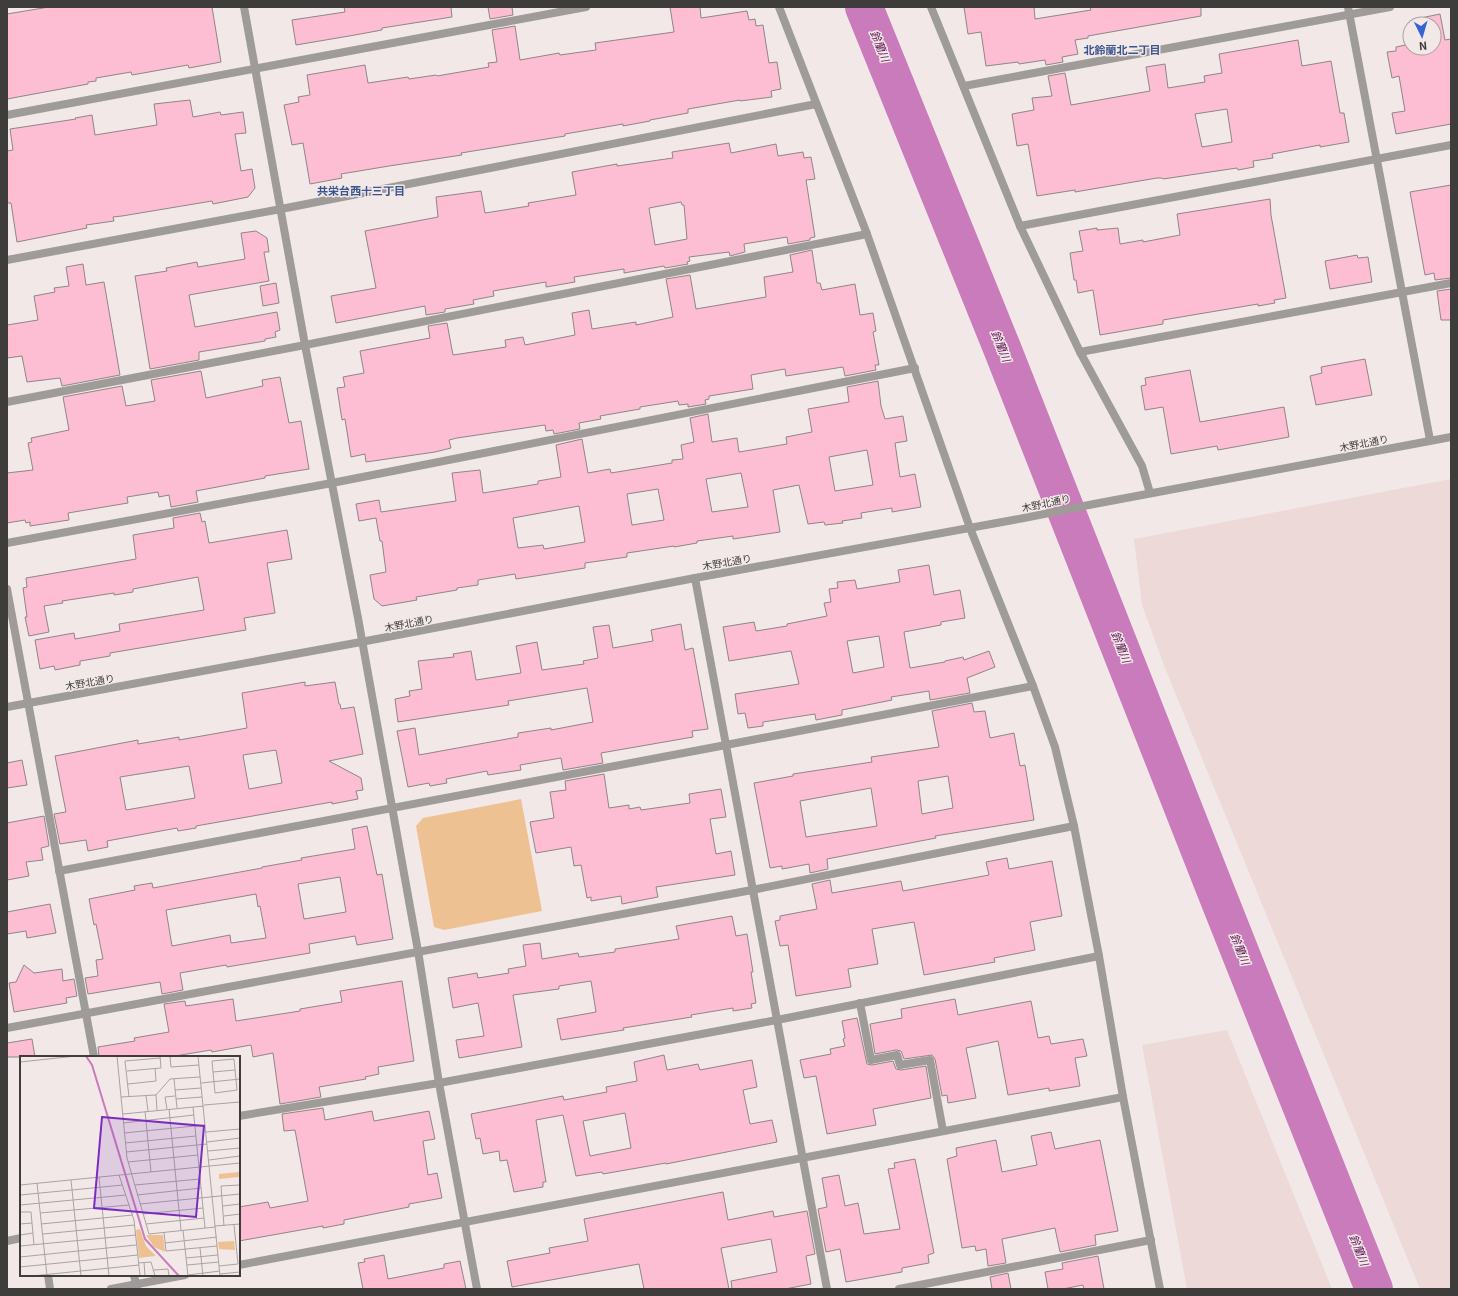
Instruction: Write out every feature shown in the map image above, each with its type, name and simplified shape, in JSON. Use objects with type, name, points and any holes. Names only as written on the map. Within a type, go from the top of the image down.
[{"type":"street","points":[[244,7],[305,345],[392,808],[418,952],[439,1083],[477,1289]]},
{"type":"street","points":[[7,116],[586,7]]},
{"type":"street","points":[[779,7],[867,234],[970,528],[1033,686],[1055,747],[1074,826],[1123,1097],[1160,1289]]},
{"type":"street","points":[[931,7],[1020,226],[1080,352],[1142,466],[1150,493]]},
{"type":"street","points":[[964,86],[1349,11],[1390,7]]},
{"type":"street","points":[[1349,11],[1430,440]]},
{"type":"street","points":[[7,260],[281,209],[816,104]]},
{"type":"street","points":[[1020,226],[1451,145]]},
{"type":"street","points":[[7,402],[867,234]]},
{"type":"street","points":[[1080,352],[1451,284]]},
{"type":"street","points":[[7,543],[332,483],[915,368]]},
{"type":"street","name":"木野北通り","points":[[7,707],[1451,437]]},
{"type":"street","points":[[695,578],[827,1289]]},
{"type":"street","points":[[7,589],[94,1056]]},
{"type":"street","points":[[59,871],[1033,686]]},
{"type":"street","points":[[7,1028],[752,890],[1074,826]]},
{"type":"street","points":[[240,1116],[439,1083],[777,1020],[1098,956]]},
{"type":"street","points":[[860,1003],[871,1060],[898,1054],[900,1065],[930,1060],[943,1131]]},
{"type":"street","points":[[240,1265],[1123,1097]]},
{"type":"street","points":[[7,1241],[20,1238]]},
{"type":"street","points":[[899,1289],[1151,1240]]},
{"type":"street","points":[[48,1276],[50,1289]]},
{"type":"street","points":[[134,1276],[136,1287]]},
{"type":"street","points":[[111,1289],[136,1287],[181,1276]]},
{"type":"shaded area","points":[[1451,479],[1451,1289],[1420,1289],[1165,668],[1142,605],[1134,539]]},
{"type":"shaded area","points":[[521,799],[542,911],[444,930],[434,927],[416,826],[423,818]]},
{"type":"shaded area","points":[[1227,1030],[1332,1289],[1187,1289],[1142,1045]]},
{"type":"building","points":[[49,7],[212,7],[221,62],[189,68],[188,65],[132,75],[131,72],[96,78],[96,81],[88,82],[88,84],[7,99],[7,14]]},
{"type":"building","points":[[344,7],[451,7],[452,17],[382,28],[382,30],[296,45],[292,20],[345,12]]},
{"type":"building","points":[[488,7],[512,7],[513,15],[490,19]]},
{"type":"building","points":[[670,7],[700,7],[701,18],[747,11],[749,20],[755,19],[756,26],[763,25],[769,63],[777,62],[781,89],[771,91],[772,97],[740,100],[688,109],[688,113],[650,121],[565,134],[565,136],[461,153],[462,155],[341,174],[342,178],[310,184],[303,143],[292,145],[284,105],[299,102],[298,97],[310,95],[307,75],[365,65],[368,83],[408,77],[409,79],[437,76],[489,67],[488,63],[497,62],[492,30],[515,26],[520,60],[559,53],[560,55],[596,50],[595,43],[674,32]]},
{"type":"building","points":[[964,7],[1034,7],[1035,19],[1091,10],[1090,7],[1201,7],[1201,16],[1088,36],[1088,38],[1075,40],[1078,54],[1062,57],[1063,62],[1046,65],[1045,60],[1019,64],[1018,62],[986,66],[981,32],[968,34]]},
{"type":"building","points":[[1442,24],[1445,40],[1451,39],[1451,124],[1396,134],[1392,113],[1405,111],[1399,76],[1392,78],[1387,52],[1396,51],[1396,47],[1402,46],[1402,56],[1442,56]]},
{"type":"building","points":[[1298,40],[1302,66],[1331,61],[1340,113],[1344,113],[1349,142],[1320,147],[1320,145],[1272,154],[1273,158],[1253,161],[1254,167],[1238,170],[1237,168],[1163,179],[1157,178],[1075,192],[1075,190],[1037,196],[1028,144],[1017,146],[1012,114],[1034,110],[1032,98],[1052,96],[1048,76],[1065,73],[1071,105],[1150,91],[1146,67],[1165,64],[1168,88],[1205,82],[1204,76],[1222,73],[1219,54]],"holes":[[[1227,109],[1232,142],[1202,147],[1195,114]]]},
{"type":"building","points":[[190,100],[193,117],[220,112],[221,115],[243,112],[246,133],[235,134],[241,171],[252,169],[255,188],[248,197],[213,204],[212,201],[113,217],[114,221],[86,225],[87,228],[17,242],[11,203],[7,203],[7,151],[13,150],[10,129],[76,119],[75,118],[92,115],[95,135],[157,125],[154,104]]},
{"type":"building","points":[[729,143],[731,153],[776,144],[778,156],[803,152],[804,158],[811,157],[815,179],[806,180],[815,237],[810,238],[810,240],[788,244],[787,237],[744,244],[745,252],[730,256],[729,252],[689,257],[690,261],[687,262],[688,264],[665,268],[664,266],[624,273],[624,269],[574,277],[575,282],[546,287],[546,282],[493,291],[494,296],[473,300],[474,304],[445,309],[445,312],[426,315],[425,306],[336,323],[331,296],[376,288],[365,231],[438,217],[436,197],[481,191],[485,213],[529,206],[528,203],[576,195],[572,172],[617,164],[617,166],[673,158],[672,152]],"holes":[[[681,202],[682,205],[684,205],[687,239],[655,245],[649,208]]]},
{"type":"building","points":[[1451,185],[1451,278],[1435,280],[1434,273],[1425,275],[1410,192]]},
{"type":"building","points":[[1270,199],[1271,215],[1286,298],[1274,300],[1275,303],[1258,306],[1258,304],[1163,320],[1163,324],[1100,335],[1093,290],[1078,293],[1076,280],[1074,280],[1070,253],[1083,251],[1079,231],[1097,228],[1097,230],[1118,228],[1120,244],[1143,240],[1143,242],[1180,235],[1177,214]]},
{"type":"building","points":[[256,231],[267,238],[269,252],[264,252],[269,281],[189,295],[195,327],[277,312],[280,330],[275,332],[276,337],[265,339],[265,341],[199,352],[199,360],[150,369],[135,276],[167,271],[166,268],[197,262],[198,267],[245,259],[241,233]]},
{"type":"building","points":[[812,250],[817,283],[820,283],[822,290],[855,284],[860,315],[873,313],[876,331],[873,332],[879,365],[875,365],[876,370],[845,376],[843,367],[786,376],[785,369],[751,375],[753,389],[709,396],[709,399],[705,400],[706,404],[688,407],[688,404],[679,405],[678,401],[640,407],[640,409],[600,416],[601,419],[579,423],[580,429],[554,434],[553,430],[546,431],[545,425],[457,438],[449,440],[451,448],[435,452],[366,462],[365,454],[351,457],[345,419],[342,420],[337,388],[345,387],[343,377],[364,373],[360,351],[430,338],[428,326],[447,323],[453,355],[506,347],[505,340],[523,337],[525,345],[575,335],[572,313],[589,310],[592,329],[636,322],[636,325],[673,317],[666,279],[690,275],[696,309],[766,297],[764,277],[793,272],[790,255]]},
{"type":"building","points":[[1357,255],[1358,258],[1368,257],[1372,282],[1330,289],[1325,261]]},
{"type":"building","points":[[83,264],[86,285],[104,282],[120,375],[62,386],[60,378],[27,382],[22,356],[7,358],[7,325],[38,320],[34,296],[55,292],[54,288],[69,286],[66,267]]},
{"type":"building","points":[[276,283],[279,303],[263,306],[260,286]]},
{"type":"building","points":[[1451,289],[1451,320],[1441,320],[1437,291]]},
{"type":"building","points":[[1365,359],[1372,395],[1316,405],[1310,376],[1322,373],[1321,367]]},
{"type":"building","points":[[1190,370],[1200,422],[1284,407],[1289,437],[1218,450],[1217,446],[1171,454],[1163,407],[1145,410],[1141,386],[1146,385],[1145,378]]},
{"type":"building","points":[[201,371],[206,398],[263,386],[262,380],[280,377],[289,423],[301,421],[309,469],[265,476],[265,478],[196,491],[198,502],[171,507],[169,495],[159,497],[158,492],[127,497],[128,503],[68,513],[69,520],[30,526],[30,522],[26,523],[25,520],[7,523],[7,473],[33,470],[28,443],[32,442],[31,438],[69,430],[63,397],[122,386],[126,406],[155,401],[151,380]]},
{"type":"building","points":[[878,381],[881,406],[885,419],[903,416],[907,441],[895,443],[900,477],[915,474],[921,507],[892,512],[892,508],[861,513],[862,518],[842,521],[843,523],[825,525],[824,522],[808,524],[799,485],[773,490],[780,532],[733,539],[733,536],[697,541],[697,543],[674,547],[627,553],[627,557],[585,563],[585,568],[548,574],[516,579],[515,574],[478,580],[478,585],[416,597],[417,600],[382,606],[374,599],[370,575],[386,572],[382,541],[380,541],[376,518],[359,521],[356,504],[379,500],[381,512],[456,501],[452,473],[480,470],[483,493],[538,484],[538,481],[561,477],[556,445],[582,439],[588,473],[610,469],[611,473],[672,463],[672,460],[683,459],[681,445],[694,442],[690,418],[708,414],[712,442],[737,438],[739,452],[787,444],[786,437],[812,432],[808,409],[849,402],[847,387]],"holes":[[[867,450],[873,485],[835,491],[829,457]],[[741,473],[748,507],[712,512],[706,479]],[[658,489],[664,520],[632,525],[627,494]],[[579,506],[585,542],[544,549],[543,545],[518,548],[513,518]]]},
{"type":"building","points":[[200,513],[202,522],[205,521],[209,543],[287,530],[292,559],[267,563],[275,613],[244,618],[246,630],[110,653],[110,656],[80,661],[80,665],[55,670],[54,666],[40,669],[35,640],[74,633],[75,639],[120,631],[119,624],[204,610],[198,577],[133,589],[133,592],[114,595],[114,593],[62,601],[63,603],[44,606],[49,632],[29,636],[25,617],[27,617],[23,588],[27,587],[26,578],[136,559],[133,535],[174,528],[173,518]]},
{"type":"building","points":[[929,565],[934,595],[960,590],[965,618],[941,622],[941,625],[904,632],[910,668],[945,662],[963,657],[964,660],[989,651],[995,667],[967,678],[970,693],[930,700],[929,691],[891,697],[892,700],[842,710],[842,715],[816,720],[815,714],[763,722],[763,726],[748,728],[745,713],[738,714],[735,694],[799,684],[791,651],[729,661],[723,627],[754,622],[756,631],[787,626],[787,624],[827,616],[824,603],[831,602],[829,589],[838,588],[837,582],[855,580],[857,589],[900,582],[898,570]],"holes":[[[879,636],[884,667],[853,673],[847,641]]]},
{"type":"building","points":[[681,624],[685,650],[693,648],[708,729],[692,731],[693,737],[601,753],[603,763],[563,770],[561,758],[520,765],[521,770],[488,775],[487,771],[446,779],[447,783],[430,786],[429,783],[408,787],[397,731],[415,728],[419,755],[518,737],[518,733],[551,728],[551,730],[593,722],[587,688],[508,701],[509,705],[398,722],[395,699],[410,696],[409,691],[422,689],[418,661],[454,657],[453,654],[471,651],[476,680],[521,673],[516,646],[537,642],[542,670],[584,664],[583,661],[598,658],[593,627],[609,625],[613,648],[653,641],[651,630]]},
{"type":"building","points":[[305,682],[305,686],[335,682],[341,709],[354,707],[363,754],[329,761],[361,778],[363,790],[356,791],[358,799],[332,804],[332,802],[196,826],[196,828],[178,831],[177,828],[107,841],[108,847],[88,851],[86,840],[60,844],[54,814],[66,812],[55,756],[138,740],[138,744],[179,737],[179,740],[247,728],[242,693]],"holes":[[[276,750],[282,783],[249,789],[243,755]],[[189,766],[195,798],[126,810],[120,777]]]},
{"type":"building","points":[[972,703],[974,712],[985,711],[990,738],[1014,733],[1020,766],[1025,765],[1034,820],[935,836],[936,838],[827,859],[828,869],[810,873],[809,864],[782,869],[782,866],[770,868],[754,783],[793,776],[793,774],[872,762],[871,757],[939,747],[932,711]],"holes":[[[948,776],[953,808],[922,814],[918,781]],[[871,788],[877,826],[806,837],[800,801]]]},
{"type":"building","points":[[22,760],[27,785],[7,788],[7,763]]},
{"type":"building","points":[[604,774],[609,808],[629,805],[629,809],[640,807],[641,810],[690,803],[689,794],[721,789],[726,817],[710,819],[716,854],[731,851],[735,875],[656,887],[658,897],[622,904],[621,896],[591,901],[591,897],[587,898],[581,865],[574,866],[571,847],[536,853],[530,822],[554,818],[550,792],[566,790],[565,781]]},
{"type":"building","points":[[44,816],[49,846],[41,848],[43,860],[26,862],[29,876],[7,880],[7,823]]},
{"type":"building","points":[[367,826],[377,875],[382,874],[393,939],[357,945],[355,936],[309,944],[310,953],[227,967],[226,965],[180,973],[183,990],[162,994],[160,982],[88,994],[85,978],[98,976],[96,960],[103,959],[89,899],[135,890],[134,886],[152,883],[153,888],[302,860],[301,858],[355,849],[352,829]],"holes":[[[340,877],[346,912],[304,919],[298,884]],[[256,894],[258,907],[260,906],[266,938],[231,943],[230,935],[172,946],[166,910]]]},
{"type":"building","points":[[1007,858],[1009,869],[1052,861],[1062,916],[1030,922],[1035,950],[994,958],[995,962],[924,975],[914,922],[872,929],[878,964],[848,969],[851,987],[796,996],[788,945],[780,946],[775,921],[780,920],[780,916],[817,909],[812,884],[830,880],[832,893],[901,881],[903,891],[989,875],[986,862]]},
{"type":"building","points":[[50,904],[56,933],[27,938],[26,931],[7,934],[7,912]]},
{"type":"building","points":[[732,916],[736,936],[747,934],[756,1003],[751,1004],[752,1008],[733,1011],[733,1008],[691,1015],[692,1017],[561,1040],[557,1019],[596,1012],[591,981],[559,986],[559,989],[513,995],[522,1047],[459,1058],[456,1040],[484,1036],[478,1003],[453,1008],[448,978],[477,973],[478,978],[509,973],[508,969],[526,966],[523,945],[540,943],[542,959],[578,953],[579,957],[615,952],[615,949],[679,939],[676,926]]},
{"type":"building","points":[[24,965],[34,973],[62,969],[63,981],[74,979],[77,996],[66,998],[67,1003],[14,1012],[9,983],[16,982]]},
{"type":"building","points":[[402,981],[414,1061],[378,1067],[379,1074],[365,1077],[366,1079],[319,1087],[321,1097],[280,1104],[273,1053],[253,1057],[251,1045],[212,1052],[211,1050],[175,1056],[99,1056],[98,1047],[135,1041],[134,1038],[169,1032],[164,1004],[185,1001],[186,1006],[233,999],[236,1021],[300,1011],[300,1009],[342,1002],[340,991]]},
{"type":"building","points":[[955,999],[958,1015],[1031,1001],[1038,1038],[1049,1036],[1051,1044],[1083,1039],[1087,1056],[1075,1058],[1080,1086],[1049,1091],[1049,1088],[1008,1095],[998,1041],[966,1048],[976,1098],[948,1103],[947,1095],[942,1096],[935,1059],[932,1055],[904,1059],[901,1051],[896,1050],[875,1054],[870,1024],[902,1018],[901,1009]]},
{"type":"building","points":[[857,1018],[867,1064],[872,1065],[893,1061],[896,1069],[901,1070],[926,1066],[931,1098],[873,1109],[876,1125],[827,1134],[816,1076],[804,1078],[800,1060],[831,1054],[830,1049],[845,1046],[842,1021]]},
{"type":"building","points":[[32,1039],[35,1056],[7,1057],[7,1043]]},
{"type":"building","points":[[664,1055],[667,1070],[698,1064],[700,1070],[752,1060],[757,1087],[743,1090],[750,1124],[772,1120],[777,1142],[666,1164],[603,1174],[602,1172],[576,1176],[563,1115],[536,1120],[546,1182],[543,1182],[543,1187],[514,1192],[507,1160],[500,1161],[499,1151],[483,1154],[480,1138],[476,1139],[471,1114],[563,1096],[564,1100],[607,1092],[606,1087],[637,1081],[634,1062]],"holes":[[[625,1113],[631,1148],[590,1156],[583,1121]]]},
{"type":"building","points":[[323,1108],[325,1120],[372,1111],[374,1121],[429,1111],[435,1139],[423,1141],[428,1175],[437,1173],[442,1198],[409,1204],[409,1207],[344,1220],[344,1224],[323,1228],[323,1226],[240,1241],[240,1207],[268,1202],[270,1208],[308,1201],[295,1130],[284,1131],[282,1114]]},
{"type":"building","points":[[1051,1132],[1055,1149],[1100,1140],[1118,1231],[1095,1235],[1096,1245],[1060,1252],[1055,1228],[1002,1239],[1006,1263],[988,1266],[986,1249],[976,1251],[975,1246],[962,1248],[947,1159],[957,1156],[956,1148],[996,1140],[1002,1172],[1037,1165],[1031,1136]]},
{"type":"building","points":[[915,1159],[934,1253],[928,1255],[929,1263],[902,1268],[902,1272],[846,1282],[840,1249],[826,1252],[818,1209],[827,1207],[822,1178],[839,1175],[845,1206],[858,1203],[864,1234],[900,1229],[888,1169],[895,1168],[894,1163]]},
{"type":"building","points":[[723,1192],[728,1220],[773,1211],[774,1217],[807,1211],[815,1254],[806,1256],[811,1284],[785,1289],[732,1289],[731,1281],[777,1272],[771,1239],[721,1248],[729,1289],[644,1289],[639,1264],[512,1287],[507,1261],[550,1253],[549,1248],[588,1241],[584,1219]]},
{"type":"building","points":[[384,1255],[388,1279],[444,1268],[444,1264],[460,1261],[466,1289],[363,1289],[358,1263],[365,1262],[364,1259]]},
{"type":"building","points":[[1098,1256],[1104,1289],[1084,1289],[1083,1285],[1063,1289],[1048,1289],[1045,1272],[1063,1269],[1062,1263]]},
{"type":"building","points":[[1008,1273],[1011,1289],[992,1289],[990,1277]]},
{"type":"waterway","name":"鈴蘭川","points":[[864,7],[1002,348],[1374,1289]]},
{"type":"district","name":"北鈴蘭北二丁目","points":[[1122,50]]},
{"type":"district","name":"共栄台西十三丁目","points":[[361,191]]}]
